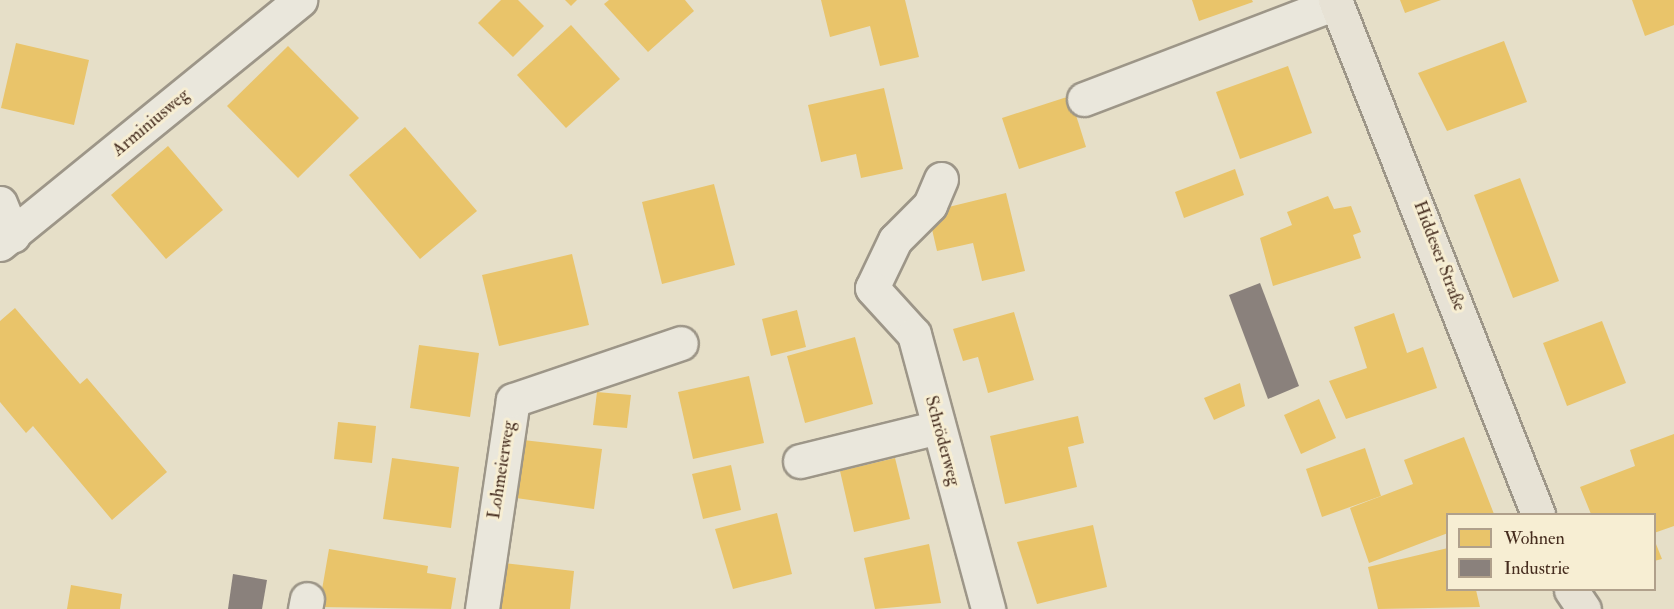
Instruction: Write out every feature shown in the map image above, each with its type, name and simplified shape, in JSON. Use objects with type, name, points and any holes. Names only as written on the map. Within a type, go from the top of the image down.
[{"type":"main road","name":"Hiddeser Straße","points":[[1336,2],[1538,513]]},
{"type":"main road","points":[[1562,591],[1564,609]]},
{"type":"main road","points":[[1572,591],[1584,609]]},
{"type":"street","name":"Arminiusweg","points":[[7,240],[300,0]]},
{"type":"street","points":[[1084,99],[1336,2]]},
{"type":"street","name":"Schröderweg","points":[[941,179],[930,205],[895,240],[872,288],[914,334],[988,609]]},
{"type":"street","points":[[0,203],[7,240]]},
{"type":"street","name":"Lohmeierweg","points":[[482,609],[513,400],[681,343]]},
{"type":"street","points":[[800,461],[938,428]]},
{"type":"building: Wohnen","points":[[501,0],[518,0],[544,26],[513,57],[478,23]]},
{"type":"building: Wohnen","points":[[565,0],[577,0],[571,6]]},
{"type":"building: Wohnen","points":[[609,0],[685,0],[694,11],[648,52],[604,4]]},
{"type":"building: Wohnen","points":[[821,0],[905,0],[919,57],[880,66],[870,26],[830,37]]},
{"type":"building: Wohnen","points":[[1192,0],[1252,0],[1253,2],[1199,21]]},
{"type":"building: Wohnen","points":[[1400,0],[1441,0],[1405,13]]},
{"type":"building: Wohnen","points":[[1632,0],[1674,0],[1674,25],[1645,36]]},
{"type":"building: Wohnen","points":[[571,25],[620,79],[566,128],[517,75]]},
{"type":"building: Wohnen","points":[[1504,41],[1527,102],[1447,131],[1418,73]]},
{"type":"building: Wohnen","points":[[16,43],[89,60],[74,125],[1,108]]},
{"type":"building: Wohnen","points":[[288,46],[359,118],[298,178],[227,106]]},
{"type":"building: Wohnen","points":[[1288,66],[1312,133],[1240,159],[1216,92]]},
{"type":"building: Wohnen","points":[[884,88],[903,169],[861,178],[856,154],[821,162],[808,105]]},
{"type":"building: Wohnen","points":[[1070,96],[1086,147],[1019,169],[1002,118]]},
{"type":"building: Wohnen","points":[[405,127],[477,211],[420,259],[349,175]]},
{"type":"building: Wohnen","points":[[168,146],[223,210],[166,259],[111,195]]},
{"type":"building: Wohnen","points":[[1235,169],[1244,195],[1184,218],[1175,192]]},
{"type":"building: Wohnen","points":[[1520,178],[1559,281],[1513,298],[1474,195]]},
{"type":"building: Wohnen","points":[[714,184],[735,265],[662,284],[642,202]]},
{"type":"building: Wohnen","points":[[1006,193],[1025,271],[982,281],[973,243],[937,251],[928,212]]},
{"type":"building: Wohnen","points":[[1328,196],[1334,209],[1351,206],[1361,232],[1353,235],[1361,258],[1273,286],[1260,238],[1292,225],[1287,212]]},
{"type":"building: Wohnen","points":[[572,254],[589,325],[499,346],[482,275]]},
{"type":"building: Wohnen","points":[[15,308],[80,384],[87,378],[167,472],[112,520],[33,426],[26,433],[0,402],[0,321]]},
{"type":"building: Wohnen","points":[[797,310],[806,347],[771,356],[762,319]]},
{"type":"building: Wohnen","points":[[1014,312],[1034,380],[988,393],[978,357],[963,361],[953,329]]},
{"type":"building: Wohnen","points":[[1394,313],[1407,353],[1423,347],[1437,388],[1346,419],[1329,381],[1367,368],[1354,327]]},
{"type":"building: Wohnen","points":[[1602,321],[1626,383],[1567,406],[1543,343]]},
{"type":"building: Wohnen","points":[[855,337],[873,404],[805,423],[787,356]]},
{"type":"building: Wohnen","points":[[419,345],[479,353],[470,417],[410,408]]},
{"type":"building: Wohnen","points":[[749,376],[764,443],[693,459],[678,392]]},
{"type":"building: Wohnen","points":[[1240,383],[1245,406],[1214,420],[1204,398]]},
{"type":"building: Wohnen","points":[[597,392],[631,395],[627,428],[593,425]]},
{"type":"building: Wohnen","points":[[1319,399],[1336,438],[1301,454],[1284,415]]},
{"type":"building: Wohnen","points":[[1078,416],[1084,443],[1068,447],[1077,487],[1005,504],[990,436]]},
{"type":"building: Wohnen","points":[[338,422],[376,426],[372,463],[334,459]]},
{"type":"building: Wohnen","points":[[1674,434],[1674,526],[1656,532],[1656,513],[1591,513],[1580,487],[1635,466],[1630,450]]},
{"type":"building: Wohnen","points":[[1464,437],[1494,513],[1446,513],[1446,534],[1369,563],[1350,508],[1413,484],[1404,460]]},
{"type":"building: Wohnen","points":[[523,440],[602,449],[594,509],[516,498]]},
{"type":"building: Wohnen","points":[[1365,448],[1381,496],[1322,517],[1306,469]]},
{"type":"building: Wohnen","points":[[392,458],[459,467],[451,528],[383,519]]},
{"type":"building: Wohnen","points":[[895,458],[910,519],[854,532],[840,471]]},
{"type":"building: Wohnen","points":[[731,465],[741,510],[703,519],[692,474]]},
{"type":"building: Wohnen","points":[[777,513],[792,574],[733,589],[715,529]]},
{"type":"building: Wohnen","points":[[1093,525],[1107,587],[1037,604],[1017,542]]},
{"type":"building: Wohnen","points":[[929,544],[941,603],[875,609],[864,558]]},
{"type":"building: Wohnen","points":[[1656,544],[1662,559],[1656,560]]},
{"type":"building: Wohnen","points":[[1446,548],[1446,591],[1476,591],[1480,607],[1378,609],[1368,567]]},
{"type":"building: Wohnen","points":[[329,549],[428,566],[427,573],[456,578],[451,609],[319,607]]},
{"type":"building: Wohnen","points":[[504,563],[574,571],[570,609],[499,609]]},
{"type":"building: Wohnen","points":[[71,585],[122,594],[120,609],[67,609]]},
{"type":"building: Industrie","points":[[1260,283],[1299,386],[1268,399],[1229,295]]},
{"type":"building: Industrie","points":[[233,574],[267,580],[262,609],[228,609]]}]
